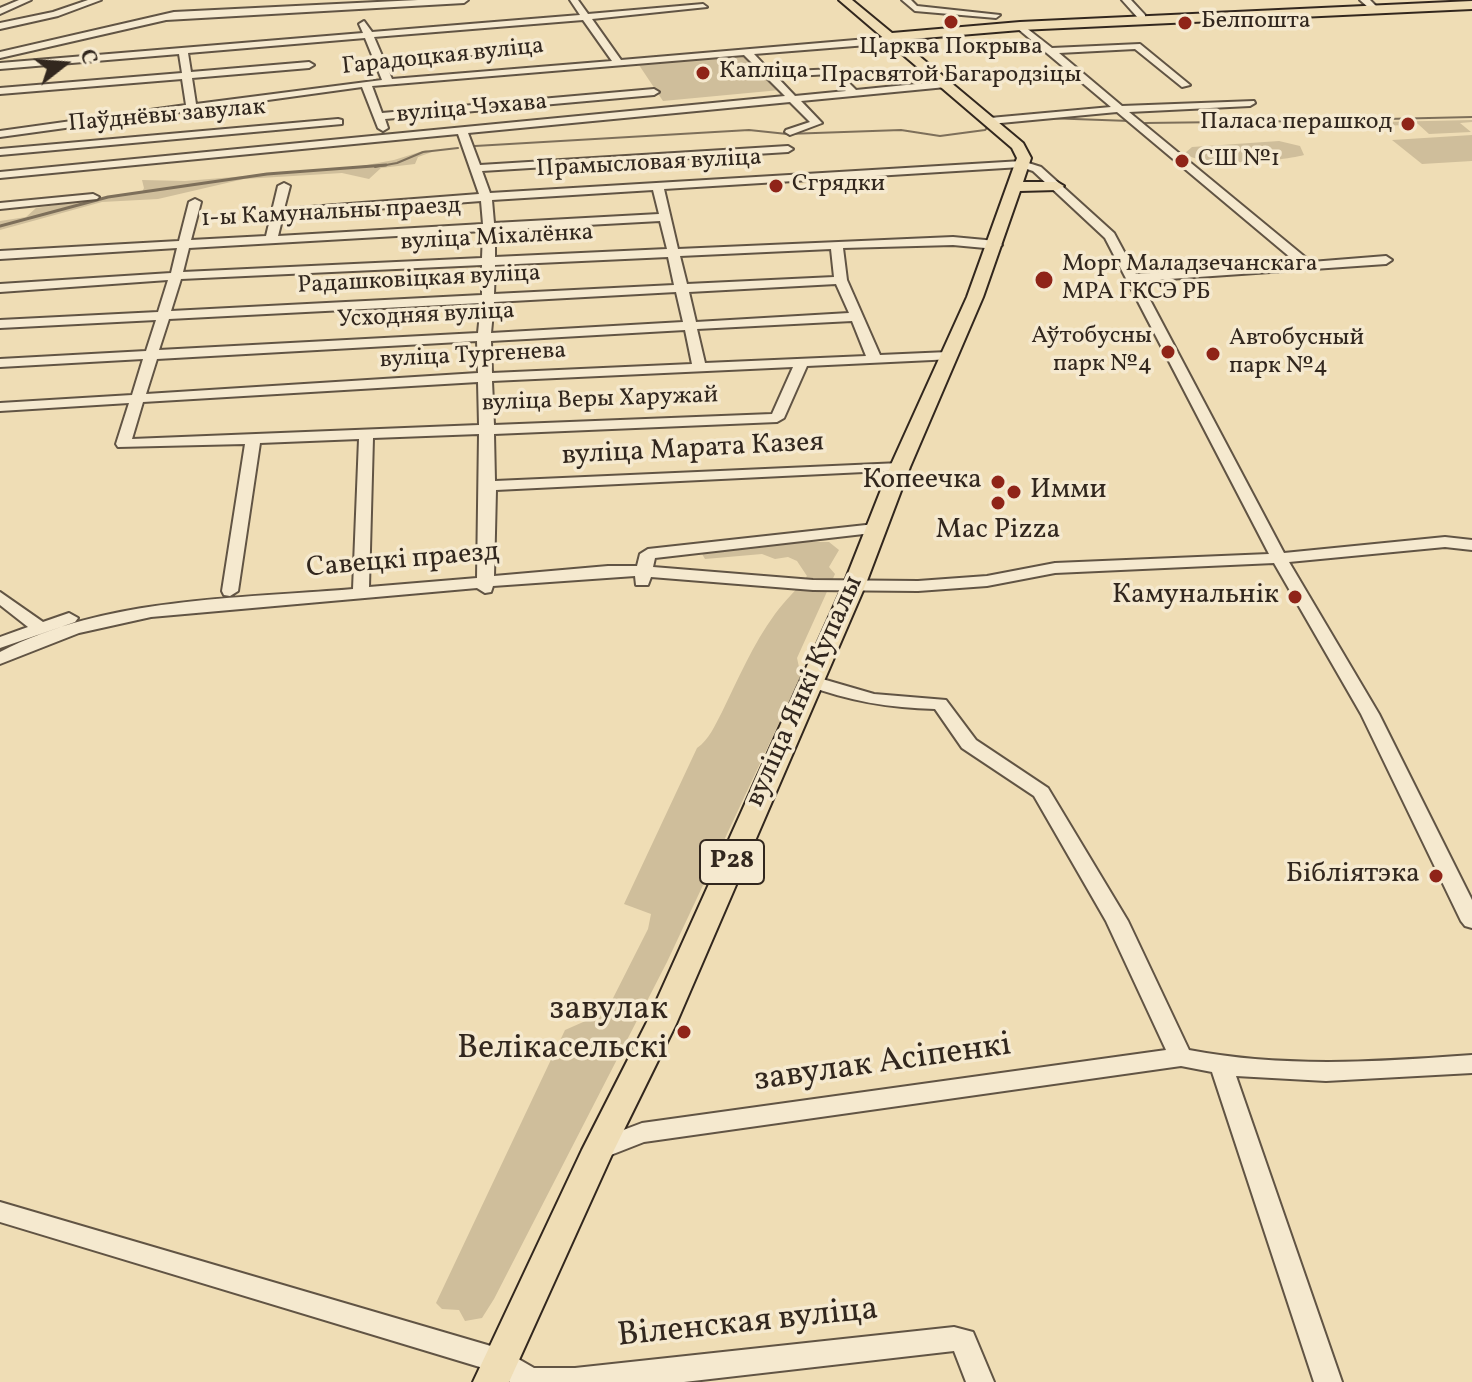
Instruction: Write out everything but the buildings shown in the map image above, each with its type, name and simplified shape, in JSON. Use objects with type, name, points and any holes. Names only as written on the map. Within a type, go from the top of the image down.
[{"type":"main road","points":[[845,0],[1022,149],[1022,164]]},
{"type":"main road","points":[[892,37],[1142,17],[1330,10],[1368,3],[1472,3]]},
{"type":"main road","points":[[1015,27],[1472,3]]},
{"type":"main road","name":"вуліца Янкі Купалы","points":[[496,1372],[598,1150],[661,1024],[854,586],[900,467],[996,245],[1022,164]]},
{"type":"main road","points":[[1015,187],[1057,186]]},
{"type":"street","points":[[0,11],[27,0]]},
{"type":"street","points":[[0,26],[55,14],[97,0]]},
{"type":"street","points":[[0,55],[235,0]]},
{"type":"street","points":[[163,17],[354,3],[464,0]]},
{"type":"street","points":[[574,0],[618,62]]},
{"type":"street","points":[[0,66],[703,7],[694,0]]},
{"type":"street","points":[[906,0],[915,8],[996,15]]},
{"type":"street","points":[[979,0],[996,15],[1051,51],[1308,266]]},
{"type":"street","points":[[1126,0],[1142,17]]},
{"type":"street","points":[[354,3],[388,82]]},
{"type":"street","points":[[470,26],[483,51]]},
{"type":"street","name":"Гарадоцкая вуліца","points":[[0,134],[366,84],[880,41],[892,37]]},
{"type":"street","points":[[1051,51],[1137,46],[1185,85]]},
{"type":"street","points":[[426,62],[425,59],[432,56],[524,48]]},
{"type":"street","points":[[183,50],[192,109]]},
{"type":"street","points":[[746,52],[817,123],[790,132]]},
{"type":"street","points":[[0,91],[309,65]]},
{"type":"street","points":[[770,75],[832,71],[854,93]]},
{"type":"street","points":[[366,84],[386,138]]},
{"type":"street","name":"вуліца Чэхава","points":[[0,175],[946,84]]},
{"type":"street","points":[[379,116],[654,92]]},
{"type":"street","points":[[995,126],[1121,109],[1250,103]]},
{"type":"street","points":[[144,115],[146,161]]},
{"type":"street","name":"Паўднёвы завулак","points":[[0,152],[338,122]]},
{"type":"street","points":[[462,130],[478,168],[486,197],[489,227],[484,336],[488,486],[484,580]]},
{"type":"street","points":[[478,168],[788,149]]},
{"type":"street","points":[[1022,164],[1037,169],[1110,236],[1279,558],[1370,714],[1472,921]]},
{"type":"street","name":"Прамысловая вуліца","points":[[279,213],[1022,164]]},
{"type":"street","points":[[271,241],[284,186]]},
{"type":"street","points":[[658,186],[700,369]]},
{"type":"street","points":[[0,206],[93,197]]},
{"type":"street","points":[[136,399],[176,276],[195,202]]},
{"type":"street","name":"1-ы Камунальны праезд","points":[[0,255],[665,217]]},
{"type":"street","name":"вуліца Міхалёнка","points":[[0,288],[176,276],[836,245],[953,241],[996,245]]},
{"type":"street","points":[[836,245],[841,280],[875,360]]},
{"type":"street","points":[[1134,278],[1386,260]]},
{"type":"street","name":"Радашковіцкая вуліца","points":[[0,324],[162,318],[841,280]]},
{"type":"street","name":"Усходняя вуліца","points":[[0,363],[856,317]]},
{"type":"street","name":"вуліца Тургенева","points":[[0,407],[486,377],[948,356]]},
{"type":"street","name":"вуліца Веры Харужай","points":[[136,399],[123,444],[131,446],[777,418],[801,365]]},
{"type":"street","points":[[361,586],[366,435]]},
{"type":"street","points":[[230,591],[253,441]]},
{"type":"street","name":"вуліца Марата Казея","points":[[488,486],[900,467]]},
{"type":"street","name":"Савецкі праезд","points":[[0,643],[95,610],[230,591],[484,580],[645,566],[875,529]]},
{"type":"street","points":[[854,586],[892,588],[1025,575],[1055,568],[1279,558],[1445,542],[1472,545]]},
{"type":"street","name":"Савецкі праезд","points":[[645,566],[782,583],[854,586]]},
{"type":"street","name":"Савецкі праезд","points":[[0,659],[50,637],[135,614],[361,586]]},
{"type":"street","points":[[3,602],[39,627]]},
{"type":"street","points":[[812,681],[845,695],[881,702],[940,704],[969,744],[1041,792],[1117,921],[1181,1057]]},
{"type":"street","name":"завулак Асіпенкі","points":[[598,1150],[642,1133],[1181,1057],[1222,1067],[1344,1073],[1472,1064]]},
{"type":"street","points":[[1222,1067],[1328,1382]]},
{"type":"street","points":[[0,1212],[496,1372]]},
{"type":"street","name":"Віленская вуліца","points":[[496,1372],[530,1380],[575,1380],[954,1339],[964,1340],[980,1382]]},
{"type":"shaded area","points":[[746,56],[780,90],[663,101],[639,65]]},
{"type":"shaded area","points":[[1472,120],[1460,123],[1471,132],[1429,134],[1418,124],[1387,126],[1383,122]]},
{"type":"shaded area","points":[[1472,135],[1472,161],[1422,164],[1392,140]]},
{"type":"shaded area","points":[[1279,141],[1300,146],[1304,155],[1224,162],[1194,158],[1185,153],[1192,147]]},
{"type":"shaded area","points":[[426,150],[432,152],[418,157],[415,164],[381,168],[369,179],[342,173],[244,179],[158,199],[102,202],[0,230],[0,221],[26,217],[36,208],[142,192],[142,180],[185,181],[356,167]]},
{"type":"shaded area","points":[[794,542],[829,542],[839,550],[829,567],[835,574],[797,658],[801,676],[667,962],[494,1299],[482,1318],[465,1321],[459,1310],[442,1309],[436,1303],[565,1030],[606,1012],[648,929],[651,914],[624,904],[697,748],[714,727],[767,625],[807,576],[797,561],[788,557],[775,559],[762,554],[705,559],[702,554]]},
{"type":"waterway","points":[[1343,120],[1472,117]]},
{"type":"waterway","points":[[1046,118],[1130,121]]},
{"type":"waterway","points":[[999,124],[1022,121]]},
{"type":"waterway","points":[[1145,123],[1306,121]]},
{"type":"waterway","points":[[475,146],[749,130],[787,134],[901,130],[940,136],[985,130],[990,125]]},
{"type":"waterway","points":[[386,165],[423,152],[458,148]]},
{"type":"waterway","points":[[0,226],[108,197],[267,174],[386,165]]},
{"type":"waterway","points":[[375,167],[386,165]]},
{"type":"place","name":"Царква Покрыва Прасвятой Багародзіцы","points":[[951,22]]},
{"type":"place","name":"Белпошта","points":[[1185,23]]},
{"type":"place","name":"Капліца","points":[[703,73]]},
{"type":"place","name":"Паласа перашкод","points":[[1408,124]]},
{"type":"place","name":"СШ №1","points":[[1182,161]]},
{"type":"place","name":"Сгрядки","points":[[776,186]]},
{"type":"place","name":"Морг Маладзечанскага МРА ГКСЭ РБ","points":[[1044,280]]},
{"type":"place","name":"Аўтобусны парк №4","points":[[1168,352]]},
{"type":"place","name":"Автобусный парк №4","points":[[1213,354]]},
{"type":"place","name":"Копеечка","points":[[998,482]]},
{"type":"place","name":"Имми","points":[[1014,492]]},
{"type":"place","name":"Mac Pizza","points":[[998,503]]},
{"type":"place","name":"Камунальнік","points":[[1295,597]]},
{"type":"place","name":"Бібліятэка","points":[[1436,876]]},
{"type":"place","name":"завулак Велікасельскі","points":[[684,1032]]}]
